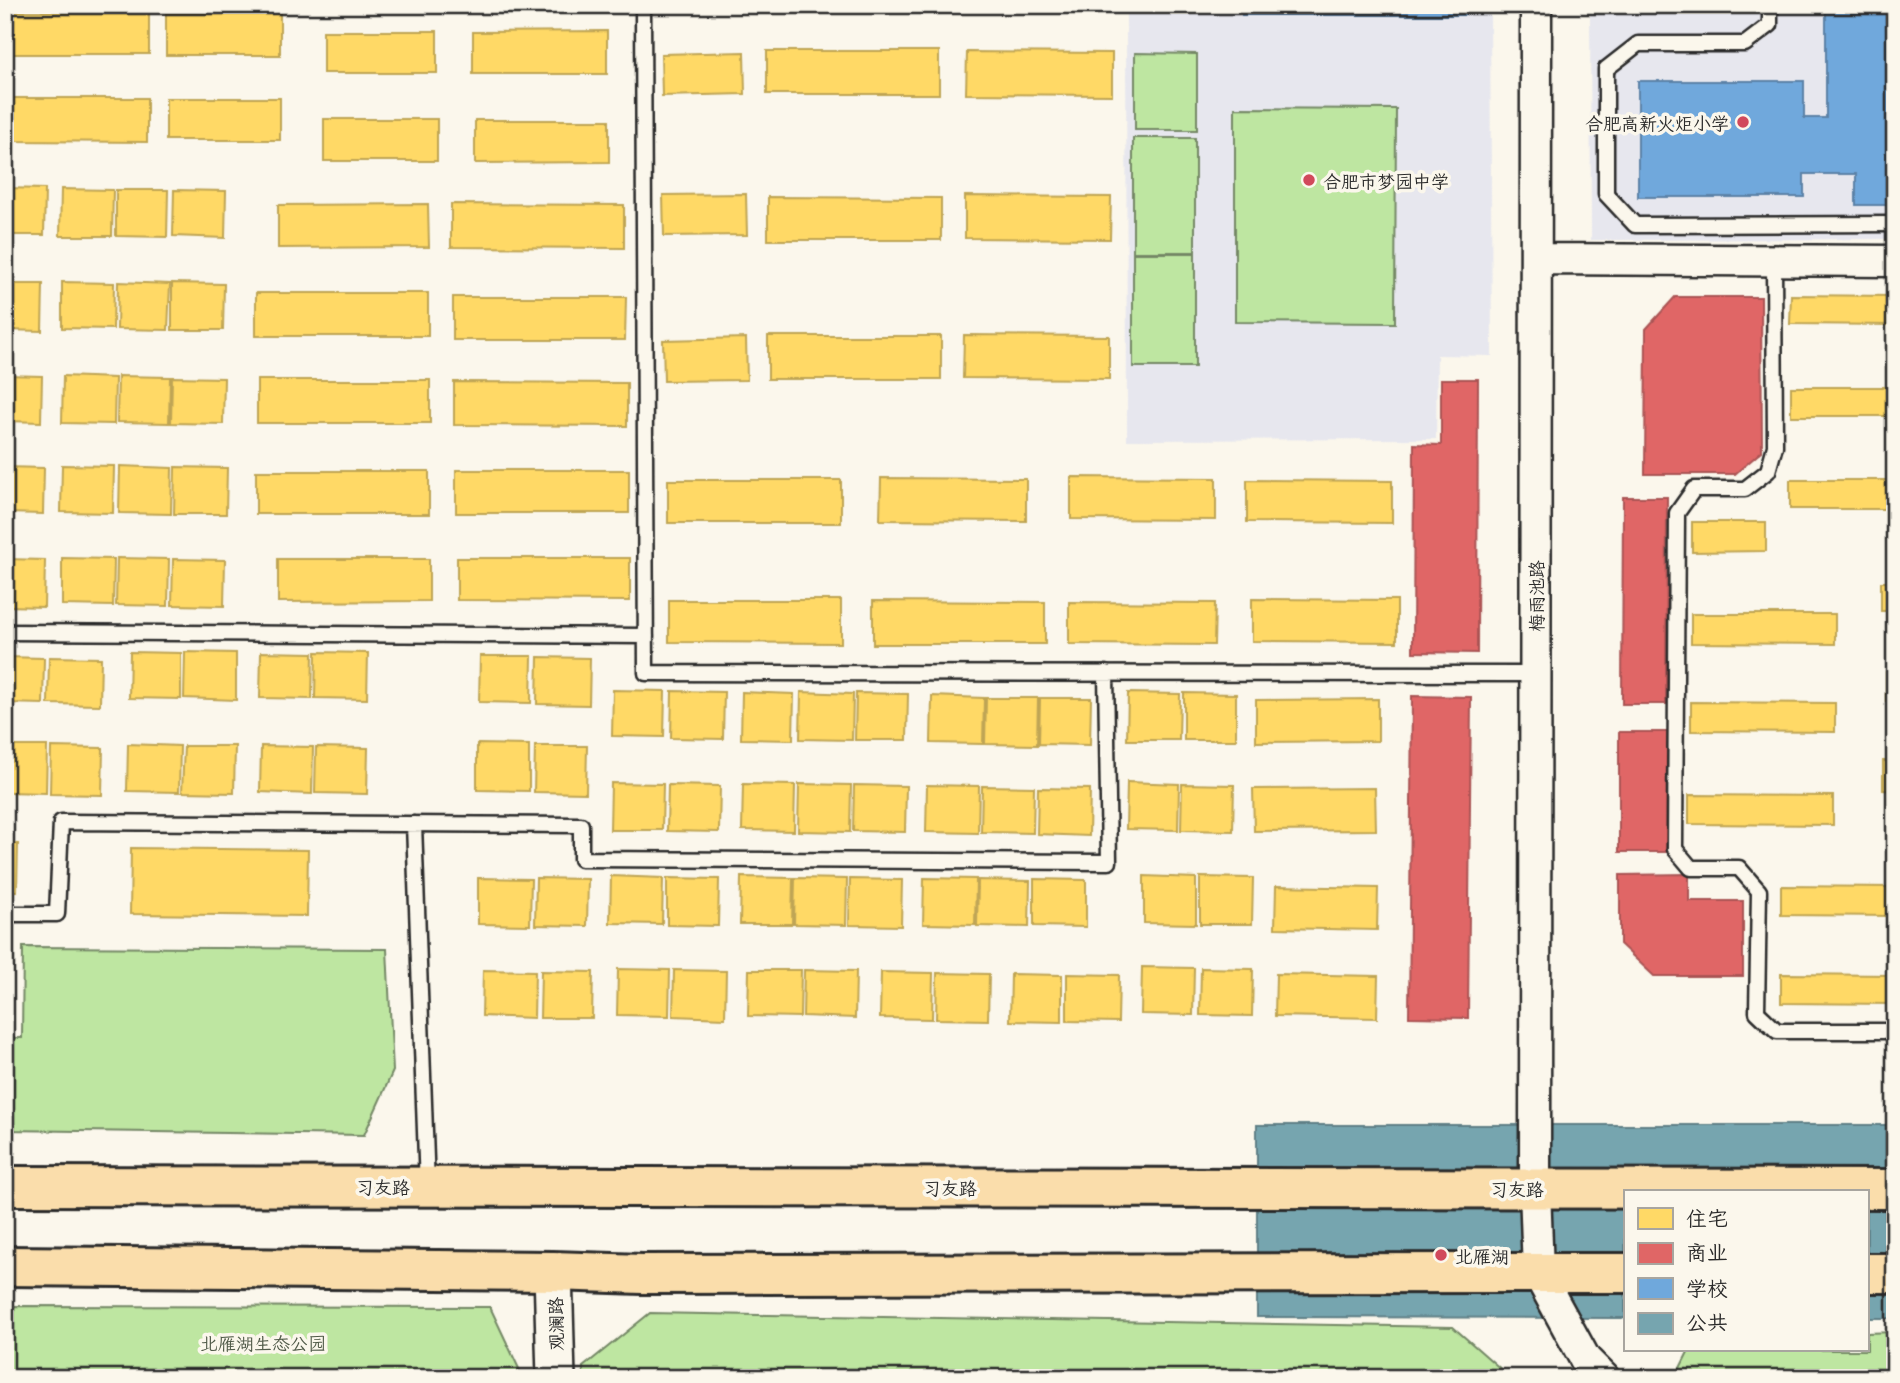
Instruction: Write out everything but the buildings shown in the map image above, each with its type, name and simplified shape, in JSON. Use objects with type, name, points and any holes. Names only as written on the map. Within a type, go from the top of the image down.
[{"type":"main road","name":"习友路","points":[[5,1186],[1895,1189]]},
{"type":"main road","points":[[5,1266],[554,1270],[642,1274],[1624,1273]]},
{"type":"main road","points":[[1868,1273],[1895,1273]]},
{"type":"street","name":"梅雨池路","points":[[1536,5],[1535,1188],[1538,1273]]},
{"type":"street","points":[[1535,259],[1895,261]]},
{"type":"street","name":"观澜路","points":[[554,1270],[556,1378]]},
{"type":"street","points":[[1538,1273],[1585,1359],[1604,1378]]},
{"type":"lane","points":[[642,5],[646,673],[1535,674]]},
{"type":"lane","points":[[1770,5],[1770,26],[1745,44],[1638,44],[1606,69],[1606,194],[1635,225],[1895,224]]},
{"type":"lane","points":[[1774,260],[1775,446],[1768,471],[1745,489],[1694,489],[1677,513],[1675,849],[1691,868],[1739,868],[1759,891],[1757,1012],[1777,1031],[1895,1031]]},
{"type":"lane","points":[[5,632],[646,636]]},
{"type":"lane","points":[[5,914],[57,914],[61,822],[581,825],[581,859],[1109,862],[1107,673]]},
{"type":"lane","points":[[414,824],[427,1186]]},
{"type":"shaded area","name":"合肥市梦园中学","points":[[1126,5],[1490,5],[1492,356],[1437,355],[1436,439],[1127,440]]},
{"type":"shaded area","name":"合肥高新火炬小学","points":[[1590,5],[1895,5],[1895,239],[1591,240]]},
{"type":"green space","points":[[1135,53],[1197,54],[1197,130],[1135,130]]},
{"type":"green space","points":[[1235,108],[1396,109],[1395,323],[1235,322]]},
{"type":"green space","points":[[1133,138],[1195,138],[1195,252],[1133,252]]},
{"type":"green space","points":[[1133,253],[1195,253],[1195,367],[1133,367]]},
{"type":"green space","points":[[23,947],[387,949],[393,1071],[364,1135],[5,1130],[5,1038],[22,1038]]},
{"type":"green space","name":"北雁湖生态公园","points":[[5,1306],[490,1307],[521,1378],[5,1378]]},
{"type":"green space","points":[[650,1313],[1453,1327],[1511,1378],[583,1378],[583,1367]]},
{"type":"green space","points":[[1895,1332],[1895,1378],[1675,1378],[1688,1352],[1868,1352],[1868,1333]]},
{"type":"place","name":"合肥高新火炬小学","points":[[1743,122]]},
{"type":"place","name":"合肥市梦园中学","points":[[1309,180]]},
{"type":"place","name":"北雁湖","points":[[1441,1255]]}]
